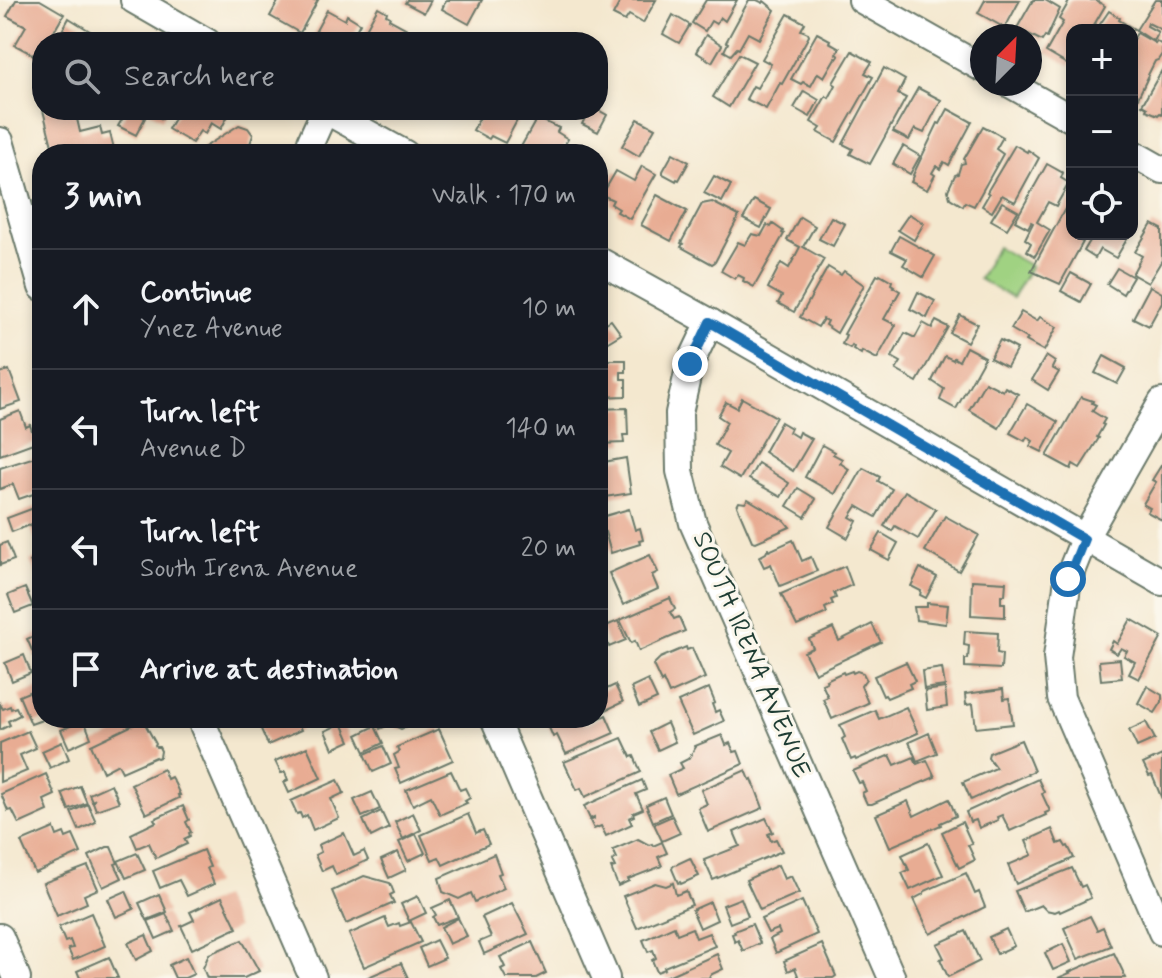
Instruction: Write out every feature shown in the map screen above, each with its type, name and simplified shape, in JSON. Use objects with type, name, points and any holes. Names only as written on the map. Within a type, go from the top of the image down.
[{"type":"street","points":[[134,0],[190,32]]},
{"type":"street","points":[[862,0],[970,61]]},
{"type":"street","points":[[1031,96],[1066,116]]},
{"type":"street","points":[[310,144],[320,120]]},
{"type":"street","points":[[343,120],[387,144]]},
{"type":"street","points":[[0,141],[32,252]]},
{"type":"street","points":[[1138,156],[1162,170]]},
{"type":"street","points":[[608,266],[1162,582]]},
{"type":"street","name":"SOUTH IRENA AVENUE","points":[[710,322],[690,364],[679,413],[680,471],[693,523],[892,978]]},
{"type":"street","points":[[1162,402],[1084,539],[1068,579],[1057,657],[1061,698],[1162,932]]},
{"type":"street","points":[[204,728],[313,978]]},
{"type":"street","points":[[498,728],[606,978]]},
{"type":"street","points":[[0,937],[17,978]]},
{"type":"green space","points":[[997,247],[1031,266],[1012,298],[979,279]]},
{"type":"building","points":[[16,0],[40,0],[64,14],[54,32],[32,32],[32,54],[15,45],[26,26],[7,16]]},
{"type":"building","points":[[279,0],[318,0],[301,32],[270,16]]},
{"type":"building","points":[[407,0],[431,0],[424,13],[405,3]]},
{"type":"building","points":[[446,0],[482,0],[469,24],[442,9]]},
{"type":"building","points":[[621,0],[656,0],[643,23],[629,15],[625,21],[613,15]]},
{"type":"building","points":[[706,0],[737,0],[725,21],[720,17],[716,24],[711,21],[705,31],[692,23]]},
{"type":"building","points":[[749,0],[764,1],[775,10],[759,39],[748,33],[739,49],[731,55],[724,51],[726,42]]},
{"type":"building","points":[[985,0],[1020,0],[1007,24],[998,24],[978,13]]},
{"type":"building","points":[[1033,0],[1045,0],[1060,9],[1042,41],[1042,24],[1019,24]]},
{"type":"building","points":[[1070,0],[1095,0],[1105,6],[1094,24],[1066,24],[1066,64],[1046,52],[1063,22],[1059,19]]},
{"type":"building","points":[[1155,0],[1162,0],[1162,30],[1148,23],[1147,26],[1158,32],[1153,41],[1138,31],[1138,27]]},
{"type":"building","points":[[378,7],[387,12],[389,19],[407,29],[405,32],[364,32]]},
{"type":"building","points":[[327,10],[345,20],[347,15],[360,23],[355,32],[315,32]]},
{"type":"building","points":[[1109,11],[1126,24],[1100,24]]},
{"type":"building","points":[[788,14],[805,23],[801,30],[809,36],[766,109],[746,99],[753,86],[757,88],[771,64],[762,59]]},
{"type":"building","points":[[673,15],[690,25],[679,43],[663,34]]},
{"type":"building","points":[[69,18],[92,32],[61,32]]},
{"type":"building","points":[[817,33],[840,48],[836,54],[839,56],[824,77],[818,73],[811,86],[801,84],[791,79]]},
{"type":"building","points":[[1138,34],[1162,45],[1162,54],[1155,61],[1138,98]]},
{"type":"building","points":[[706,35],[722,45],[712,62],[696,52]]},
{"type":"building","points":[[852,51],[872,62],[865,73],[873,77],[836,142],[818,132],[821,128],[811,122],[826,96],[829,98],[836,85],[833,83]]},
{"type":"building","points":[[739,54],[755,62],[729,107],[713,97]]},
{"type":"building","points":[[884,68],[905,80],[898,94],[906,98],[870,164],[850,154],[853,149],[843,144]]},
{"type":"building","points":[[1162,70],[1162,114],[1158,115],[1142,105]]},
{"type":"building","points":[[918,88],[941,100],[924,133],[915,129],[909,140],[893,132]]},
{"type":"building","points":[[804,91],[819,100],[810,117],[794,108]]},
{"type":"building","points":[[948,109],[972,122],[949,165],[944,162],[940,169],[936,166],[927,190],[911,182],[938,123]]},
{"type":"building","points":[[638,119],[655,128],[639,156],[622,146]]},
{"type":"building","points":[[46,120],[77,120],[80,132],[100,127],[102,135],[110,133],[113,144],[52,144]]},
{"type":"building","points":[[122,120],[144,120],[136,135],[118,126]]},
{"type":"building","points":[[173,120],[226,120],[221,129],[211,123],[205,134],[200,131],[192,143],[168,129]]},
{"type":"building","points":[[478,120],[517,120],[505,143],[473,130]]},
{"type":"building","points":[[536,120],[559,128],[557,132],[568,139],[565,144],[522,144]]},
{"type":"building","points":[[584,120],[604,120],[598,132],[582,124]]},
{"type":"building","points":[[239,125],[248,128],[253,135],[250,144],[210,144]]},
{"type":"building","points":[[983,126],[1003,137],[996,149],[1003,154],[974,206],[965,202],[963,206],[950,198],[948,190]]},
{"type":"building","points":[[1015,145],[1039,158],[1015,202],[1002,195],[992,212],[982,206]]},
{"type":"building","points":[[903,146],[920,156],[910,174],[893,164]]},
{"type":"building","points":[[673,153],[689,162],[676,181],[663,174]]},
{"type":"building","points":[[1047,164],[1063,173],[1061,178],[1066,181],[1066,188],[1056,206],[1048,202],[1037,222],[1050,230],[1035,256],[1027,251],[1031,243],[1025,239],[1033,223],[1028,228],[1015,221]]},
{"type":"building","points":[[642,166],[656,174],[630,219],[617,212],[619,209],[611,204],[613,200],[608,198],[608,185],[616,171],[634,181]]},
{"type":"building","points":[[714,176],[731,185],[722,202],[704,193]]},
{"type":"building","points":[[657,195],[687,211],[671,241],[641,225]]},
{"type":"building","points":[[754,200],[771,209],[761,228],[743,219]]},
{"type":"building","points":[[712,202],[739,216],[712,264],[681,247],[681,243],[702,204]]},
{"type":"building","points":[[1002,202],[1018,211],[1007,229],[991,220]]},
{"type":"building","points":[[1066,207],[1066,240],[1083,242],[1060,284],[1031,271]]},
{"type":"building","points":[[909,214],[924,223],[914,240],[898,230]]},
{"type":"building","points":[[800,217],[815,226],[803,247],[824,259],[794,312],[778,303],[782,296],[768,288],[781,263],[789,268],[800,247],[787,240]]},
{"type":"building","points":[[831,217],[845,224],[833,246],[819,239]]},
{"type":"building","points":[[773,224],[784,234],[754,287],[738,275],[735,279],[721,271],[738,242],[745,245],[752,234],[761,236],[767,225],[771,227]]},
{"type":"building","points":[[1152,224],[1162,229],[1162,260],[1148,283],[1132,274],[1142,256],[1135,252]]},
{"type":"building","points":[[899,236],[935,256],[923,277],[903,265],[907,259],[891,251]]},
{"type":"building","points":[[1090,240],[1126,240],[1116,258],[1100,249],[1095,258],[1084,251]]},
{"type":"building","points":[[828,267],[841,275],[844,271],[864,285],[837,333],[825,325],[827,321],[823,319],[818,327],[800,317]]},
{"type":"building","points":[[1117,268],[1133,277],[1123,294],[1107,284]]},
{"type":"building","points":[[1071,273],[1091,284],[1081,302],[1061,291]]},
{"type":"building","points":[[880,274],[892,281],[893,287],[900,291],[884,319],[896,325],[877,359],[862,351],[861,354],[852,345],[850,348],[842,344],[844,334]]},
{"type":"building","points":[[1150,286],[1162,293],[1162,302],[1149,326],[1133,318]]},
{"type":"building","points":[[918,292],[935,301],[927,318],[910,309]]},
{"type":"building","points":[[1021,312],[1037,321],[1040,317],[1057,327],[1044,351],[1011,329]]},
{"type":"building","points":[[960,315],[977,324],[967,342],[950,333]]},
{"type":"building","points":[[611,320],[621,334],[608,342],[608,322]]},
{"type":"building","points":[[936,321],[948,327],[917,382],[896,370],[901,362],[892,357],[905,333],[915,338],[923,323],[932,328]]},
{"type":"building","points":[[1000,340],[1017,349],[1007,367],[990,358]]},
{"type":"building","points":[[966,347],[985,357],[956,409],[940,400],[944,389],[932,381],[945,356],[959,361]]},
{"type":"building","points":[[1046,356],[1055,362],[1052,368],[1059,372],[1048,390],[1032,380]]},
{"type":"building","points":[[1104,356],[1126,368],[1117,384],[1095,373]]},
{"type":"building","points":[[608,360],[626,360],[626,372],[621,372],[621,379],[626,379],[626,396],[608,397]]},
{"type":"building","points":[[9,370],[21,402],[0,409],[0,373]]},
{"type":"building","points":[[985,382],[1018,394],[999,428],[969,410]]},
{"type":"building","points":[[1081,397],[1093,401],[1096,405],[1092,411],[1105,419],[1099,438],[1080,468],[1073,464],[1071,469],[1047,456]]},
{"type":"building","points":[[742,398],[776,417],[740,479],[720,467],[728,453],[715,445],[727,422],[718,416],[726,402],[737,408]]},
{"type":"building","points":[[1027,404],[1058,422],[1042,452],[1030,446],[1033,441],[1027,437],[1025,441],[1010,433]]},
{"type":"building","points":[[627,408],[628,435],[623,435],[624,443],[608,444],[608,409]]},
{"type":"building","points":[[20,411],[26,427],[30,425],[32,443],[0,455],[0,419]]},
{"type":"building","points":[[781,422],[791,428],[789,432],[797,437],[799,432],[812,439],[793,471],[764,452]]},
{"type":"building","points":[[822,445],[842,459],[840,463],[849,469],[835,494],[805,477]]},
{"type":"building","points":[[32,458],[32,494],[19,499],[13,484],[0,489],[0,468]]},
{"type":"building","points":[[626,458],[631,493],[608,496],[608,461]]},
{"type":"building","points":[[758,463],[789,483],[781,497],[749,479]]},
{"type":"building","points":[[1162,464],[1162,520],[1147,512],[1150,508],[1143,504]]},
{"type":"building","points":[[863,468],[880,477],[878,481],[892,489],[876,517],[857,506],[850,517],[857,521],[848,538],[829,527]]},
{"type":"building","points":[[798,488],[816,499],[805,517],[787,506]]},
{"type":"building","points":[[905,491],[936,509],[918,539],[895,526],[892,531],[884,526]]},
{"type":"building","points":[[748,499],[790,527],[752,541],[737,506]]},
{"type":"building","points":[[32,509],[32,531],[30,525],[12,532],[7,518]]},
{"type":"building","points":[[629,509],[635,530],[640,528],[643,540],[639,541],[640,544],[611,553],[608,515]]},
{"type":"building","points":[[945,516],[979,535],[959,571],[925,551]]},
{"type":"building","points":[[881,533],[898,543],[889,560],[871,550]]},
{"type":"building","points":[[793,540],[802,561],[811,557],[817,571],[780,586],[771,564],[764,567],[759,557],[768,549]]},
{"type":"building","points":[[7,542],[14,560],[0,565],[0,545]]},
{"type":"building","points":[[650,555],[658,572],[652,575],[658,589],[623,605],[609,573]]},
{"type":"building","points":[[845,566],[852,585],[834,593],[836,598],[831,600],[833,604],[825,608],[827,613],[797,626],[781,594]]},
{"type":"building","points":[[920,568],[937,577],[926,598],[911,586]]},
{"type":"building","points":[[972,580],[1006,582],[1005,595],[1001,595],[1001,603],[1005,603],[1005,617],[971,615]]},
{"type":"building","points":[[25,588],[32,606],[15,613],[8,595]]},
{"type":"building","points":[[670,598],[675,609],[670,612],[674,619],[679,617],[685,631],[639,651],[635,641],[631,643],[620,620]]},
{"type":"building","points":[[927,603],[948,605],[946,624],[916,620],[914,607],[927,607]]},
{"type":"building","points":[[1131,619],[1162,637],[1139,679],[1129,674],[1135,662],[1124,656],[1127,651],[1121,648],[1117,654],[1109,649],[1113,641],[1117,644]]},
{"type":"building","points":[[618,621],[626,640],[609,647],[608,625]]},
{"type":"building","points":[[872,624],[881,642],[815,673],[804,652],[813,648],[809,639],[833,628],[839,641]]},
{"type":"building","points":[[965,631],[998,633],[997,653],[1002,654],[1001,669],[965,667],[969,646],[964,645]]},
{"type":"building","points":[[686,647],[687,650],[692,648],[705,678],[669,694],[653,665],[660,658]]},
{"type":"building","points":[[24,655],[31,673],[12,681],[5,663]]},
{"type":"building","points":[[1120,659],[1122,678],[1101,680],[1099,661]]},
{"type":"building","points":[[906,662],[915,681],[909,684],[911,688],[887,698],[883,696],[874,676]]},
{"type":"building","points":[[942,668],[945,686],[924,689],[922,671]]},
{"type":"building","points":[[843,672],[863,673],[866,679],[861,686],[868,703],[832,719],[823,699],[828,697],[822,684]]},
{"type":"building","points":[[648,680],[657,699],[639,707],[631,688]]},
{"type":"building","points":[[615,685],[623,702],[608,709],[608,688]]},
{"type":"building","points":[[1147,686],[1162,695],[1162,702],[1155,713],[1138,703]]},
{"type":"building","points":[[709,688],[715,712],[719,710],[724,721],[693,735],[678,702]]},
{"type":"building","points":[[945,688],[947,707],[927,710],[925,691]]},
{"type":"building","points":[[1003,689],[1004,699],[1009,698],[1013,724],[976,728],[973,704],[966,705],[965,694]]},
{"type":"building","points":[[32,691],[32,724],[31,724],[19,696]]},
{"type":"building","points":[[0,704],[3,709],[16,707],[20,715],[0,730]]},
{"type":"building","points":[[906,707],[918,733],[851,760],[840,725],[875,710],[879,719]]},
{"type":"building","points":[[608,720],[614,733],[566,754],[557,735],[553,737],[549,728],[608,728]]},
{"type":"building","points":[[1146,722],[1155,739],[1137,747],[1129,730]]},
{"type":"building","points":[[667,723],[675,742],[658,750],[649,732]]},
{"type":"building","points":[[87,728],[91,738],[69,748],[61,730]]},
{"type":"building","points":[[126,728],[147,728],[161,751],[160,757],[122,772],[118,764],[103,772],[91,745]]},
{"type":"building","points":[[260,728],[300,728],[301,730],[268,745]]},
{"type":"building","points":[[344,728],[350,741],[333,749],[325,731]]},
{"type":"building","points":[[376,728],[383,743],[365,752],[357,735]]},
{"type":"building","points":[[439,729],[453,760],[401,783],[395,769],[399,768],[394,755],[399,752],[397,747]]},
{"type":"building","points":[[28,731],[36,748],[20,755],[27,771],[0,782],[0,743]]},
{"type":"building","points":[[929,733],[937,753],[917,761],[909,742]]},
{"type":"building","points":[[722,735],[726,745],[730,743],[734,752],[738,751],[743,764],[676,794],[668,775],[683,768],[680,763],[688,759],[695,746]]},
{"type":"building","points":[[622,738],[641,772],[585,797],[581,788],[577,790],[564,762]]},
{"type":"building","points":[[1021,740],[1034,771],[971,800],[963,782],[996,768],[988,757],[989,753]]},
{"type":"building","points":[[62,742],[69,759],[50,768],[42,751]]},
{"type":"building","points":[[383,746],[391,764],[373,772],[365,754]]},
{"type":"building","points":[[307,747],[321,778],[289,793],[284,782],[288,780],[285,772],[281,773],[275,761]]},
{"type":"building","points":[[890,755],[895,765],[914,757],[917,764],[927,760],[935,777],[867,804],[862,793],[866,791],[853,771]]},
{"type":"building","points":[[1162,755],[1162,799],[1152,775],[1149,776],[1143,764]]},
{"type":"building","points":[[163,769],[167,779],[171,777],[175,784],[179,798],[146,814],[131,784]]},
{"type":"building","points":[[746,770],[763,808],[708,832],[698,808],[707,804],[701,790]]},
{"type":"building","points":[[451,771],[460,790],[465,788],[470,798],[465,801],[467,803],[440,815],[431,796],[413,805],[406,790]]},
{"type":"building","points":[[46,774],[55,795],[44,800],[48,811],[19,824],[12,810],[8,811],[1,794]]},
{"type":"building","points":[[1038,779],[1050,811],[1046,815],[1010,831],[1002,815],[979,828],[976,820],[970,822],[966,812]]},
{"type":"building","points":[[338,780],[344,793],[331,799],[339,818],[313,830],[307,815],[302,818],[300,813],[297,814],[291,801]]},
{"type":"building","points":[[642,780],[646,790],[636,794],[643,809],[629,818],[632,824],[606,836],[601,826],[594,829],[590,821],[594,817],[590,819],[584,806]]},
{"type":"building","points":[[111,784],[119,802],[96,810],[89,794]]},
{"type":"building","points":[[80,786],[87,803],[69,810],[62,793]]},
{"type":"building","points":[[372,792],[380,809],[362,817],[354,800]]},
{"type":"building","points":[[664,797],[671,814],[653,822],[646,805]]},
{"type":"building","points":[[949,799],[956,816],[890,847],[876,815],[908,801],[914,816]]},
{"type":"building","points":[[88,804],[96,822],[79,830],[71,812]]},
{"type":"building","points":[[183,806],[191,832],[184,839],[187,844],[156,858],[149,843],[137,848],[131,834]]},
{"type":"building","points":[[381,811],[389,828],[371,837],[363,820]]},
{"type":"building","points":[[413,813],[421,830],[403,839],[395,822]]},
{"type":"building","points":[[468,814],[476,833],[483,830],[489,844],[443,865],[439,857],[432,860],[421,835]]},
{"type":"building","points":[[672,816],[680,833],[662,841],[654,824]]},
{"type":"building","points":[[766,818],[773,832],[768,834],[771,841],[776,839],[782,851],[713,880],[704,860],[740,846],[734,832]]},
{"type":"building","points":[[962,822],[975,860],[959,868],[942,832]]},
{"type":"building","points":[[54,828],[57,836],[64,833],[66,838],[73,835],[81,853],[35,873],[21,842]]},
{"type":"building","points":[[1052,829],[1058,844],[1063,842],[1068,846],[1074,858],[1016,884],[1008,865],[1032,855],[1026,841]]},
{"type":"building","points":[[344,833],[354,856],[364,851],[368,860],[336,875],[332,866],[322,871],[315,855],[321,852],[318,845]]},
{"type":"building","points":[[416,834],[425,853],[408,861],[399,842]]},
{"type":"building","points":[[638,839],[653,846],[662,842],[667,853],[658,857],[662,866],[618,886],[611,868],[615,867],[612,861],[617,858],[613,850]]},
{"type":"building","points":[[928,843],[943,875],[910,890],[902,873],[909,870],[902,855]]},
{"type":"building","points":[[111,847],[122,878],[103,887],[89,856]]},
{"type":"building","points":[[203,850],[214,884],[187,896],[179,880],[160,888],[153,871]]},
{"type":"building","points":[[398,852],[406,870],[389,878],[381,860]]},
{"type":"building","points":[[137,853],[145,870],[126,878],[118,861]]},
{"type":"building","points":[[494,854],[504,888],[475,902],[471,893],[459,899],[443,892],[439,878]]},
{"type":"building","points":[[690,858],[699,876],[678,883],[673,866]]},
{"type":"building","points":[[778,865],[784,879],[791,876],[799,893],[760,910],[746,880]]},
{"type":"building","points":[[88,866],[98,889],[84,895],[87,903],[57,916],[43,883]]},
{"type":"building","points":[[1072,868],[1081,887],[1085,885],[1091,898],[1060,912],[1046,910],[1041,905],[1024,912],[1015,891]]},
{"type":"building","points":[[966,873],[985,907],[930,934],[914,899]]},
{"type":"building","points":[[364,876],[390,883],[394,903],[346,924],[332,891]]},
{"type":"building","points":[[655,883],[666,886],[673,883],[676,895],[686,891],[692,905],[637,928],[623,896]]},
{"type":"building","points":[[126,891],[134,909],[116,917],[108,899]]},
{"type":"building","points":[[159,894],[167,912],[147,920],[139,903]]},
{"type":"building","points":[[418,896],[426,913],[409,921],[401,904]]},
{"type":"building","points":[[222,897],[237,928],[192,949],[181,926],[194,920],[190,912]]},
{"type":"building","points":[[741,898],[748,916],[730,923],[723,905]]},
{"type":"building","points":[[450,900],[458,917],[437,925],[432,908]]},
{"type":"building","points":[[802,901],[817,934],[776,953],[770,939],[780,934],[778,929],[768,933],[761,919]]},
{"type":"building","points":[[710,902],[717,920],[700,928],[692,910]]},
{"type":"building","points":[[512,903],[528,934],[484,954],[479,942],[491,937],[482,917]]},
{"type":"building","points":[[91,913],[105,946],[73,960],[68,949],[73,948],[70,940],[65,942],[59,927]]},
{"type":"building","points":[[166,914],[174,931],[156,939],[148,921]]},
{"type":"building","points":[[1090,916],[1097,930],[1103,927],[1111,946],[1078,959],[1064,928]]},
{"type":"building","points":[[385,918],[389,927],[411,922],[421,942],[364,967],[349,934]]},
{"type":"building","points":[[458,918],[467,936],[449,944],[441,927]]},
{"type":"building","points":[[752,924],[760,943],[743,951],[732,934]]},
{"type":"building","points":[[674,926],[677,934],[692,928],[696,938],[709,933],[715,946],[657,972],[652,960],[656,958],[653,950],[648,952],[643,940]]},
{"type":"building","points":[[1006,929],[1014,946],[997,954],[989,937]]},
{"type":"building","points":[[966,931],[980,961],[948,977],[937,944]]},
{"type":"building","points":[[146,935],[153,951],[136,960],[128,943]]},
{"type":"building","points":[[242,940],[259,971],[244,978],[207,978],[203,968],[209,954]]},
{"type":"building","points":[[436,940],[445,958],[427,966],[419,948]]},
{"type":"building","points":[[532,942],[546,973],[536,978],[506,978],[500,957]]},
{"type":"building","points":[[822,944],[836,976],[799,978],[795,968],[788,971],[784,961]]},
{"type":"building","points":[[1063,944],[1071,962],[1053,970],[1045,953]]},
{"type":"building","points":[[1114,953],[1126,978],[1058,978],[1069,972]]},
{"type":"building","points":[[717,954],[723,969],[709,978],[663,978]]},
{"type":"building","points":[[109,957],[118,978],[80,978],[77,971]]},
{"type":"building","points":[[186,957],[194,974],[175,978],[169,965]]},
{"type":"building","points":[[401,963],[408,978],[366,978]]},
{"type":"route","points":[[690,364],[710,322],[1084,539],[1068,579]]}]
